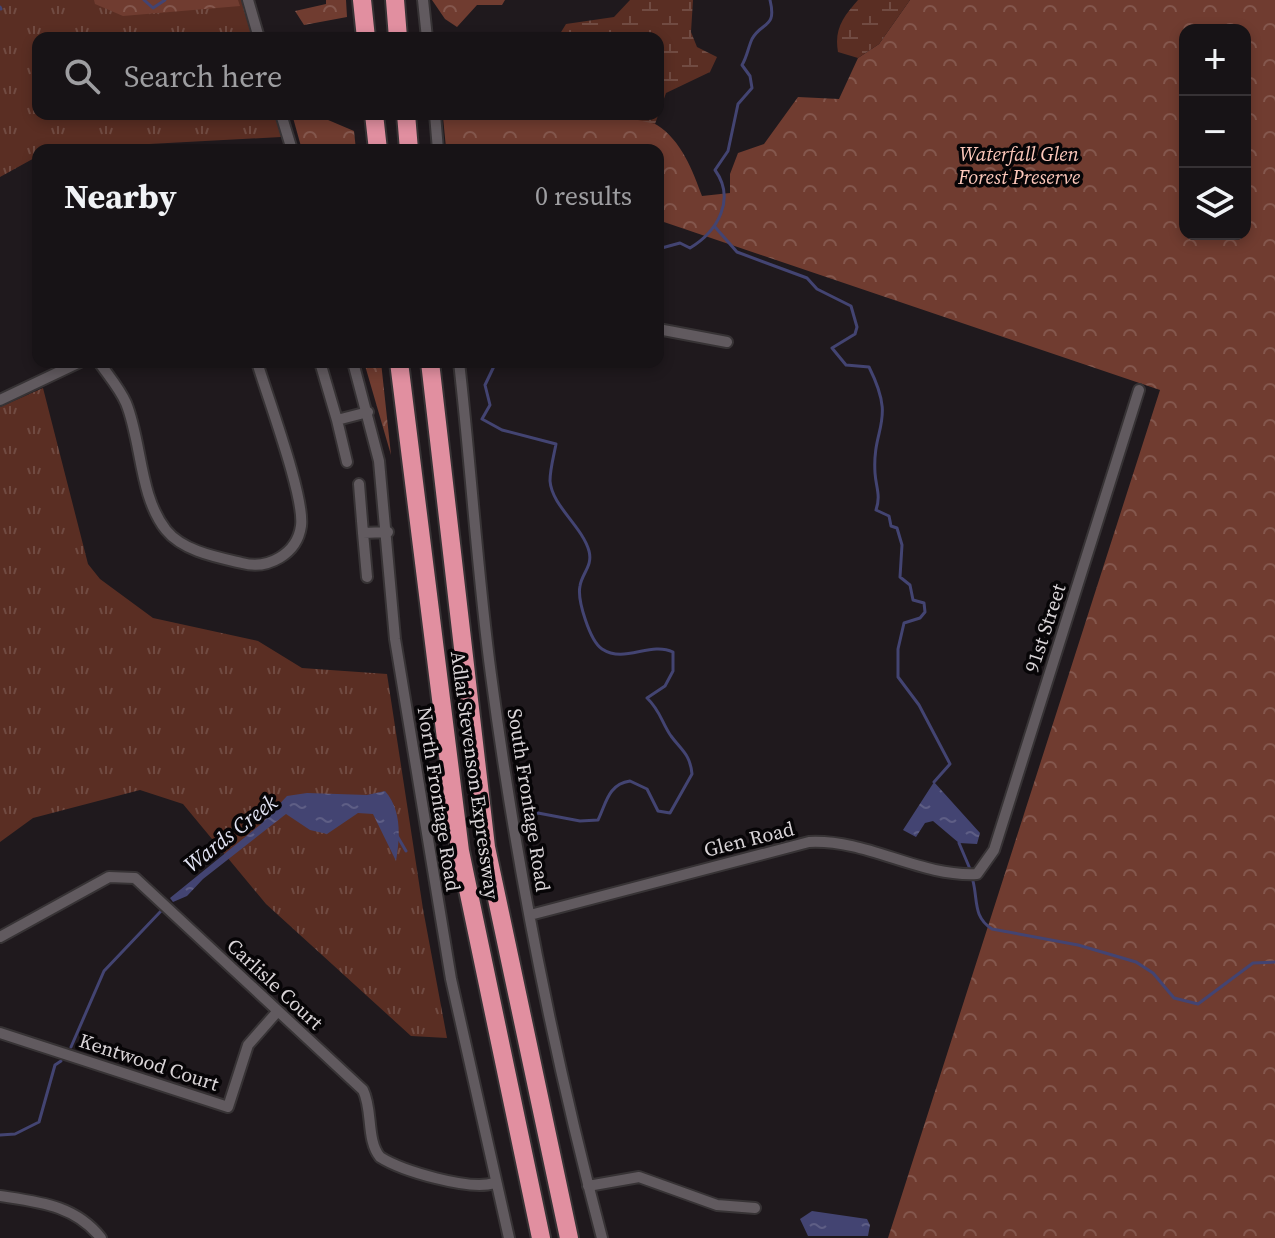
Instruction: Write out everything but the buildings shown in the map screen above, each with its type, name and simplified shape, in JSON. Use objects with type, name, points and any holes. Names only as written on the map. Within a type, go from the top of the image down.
[{"type":"highway","points":[[362,0],[365,32]]},
{"type":"highway","points":[[395,0],[398,32]]},
{"type":"highway","points":[[375,120],[377,144]]},
{"type":"highway","points":[[406,120],[408,144]]},
{"type":"highway","name":"Adlai Stevenson Expressway","points":[[400,368],[460,851],[541,1238]]},
{"type":"highway","name":"Adlai Stevenson Expressway","points":[[431,368],[486,847],[569,1238]]},
{"type":"street","points":[[248,0],[257,32]]},
{"type":"street","points":[[423,0],[426,32]]},
{"type":"street","points":[[283,120],[290,144]]},
{"type":"street","points":[[436,120],[438,144]]},
{"type":"street","points":[[664,330],[727,342]]},
{"type":"street","points":[[0,400],[67,368]]},
{"type":"street","points":[[103,368],[125,402],[158,520],[180,543],[244,564],[276,562],[298,537],[301,516],[259,368]]},
{"type":"street","points":[[322,368],[347,462]]},
{"type":"street","name":"North Frontage Road","points":[[355,368],[379,461],[388,532],[395,639],[434,884],[494,1183],[509,1238]]},
{"type":"street","name":"South Frontage Road","points":[[460,368],[490,674],[551,1029],[602,1238]]},
{"type":"street","name":"91st Street","points":[[977,874],[994,850],[1139,390]]},
{"type":"street","points":[[337,420],[368,412]]},
{"type":"street","points":[[359,484],[367,577]]},
{"type":"street","points":[[363,533],[388,532]]},
{"type":"street","name":"Glen Road","points":[[530,915],[809,842],[853,845],[949,875],[977,874]]},
{"type":"street","name":"Carlisle Court","points":[[0,937],[109,877],[129,876],[141,883],[363,1090],[368,1099],[374,1149],[380,1157],[461,1184],[484,1186],[494,1183]]},
{"type":"street","name":"Kentwood Court","points":[[0,1033],[228,1107],[248,1045],[277,1012]]},
{"type":"street","points":[[588,1186],[639,1177],[657,1180],[717,1205],[755,1208]]},
{"type":"street","points":[[0,1196],[63,1208],[81,1218],[101,1238]]},
{"type":"green space","points":[[0,0],[242,0],[251,32],[32,32],[32,120],[277,120],[281,137],[150,144],[32,144],[32,159],[0,177]]},
{"type":"green space","points":[[94,0],[238,0],[240,6],[123,16],[95,4]]},
{"type":"green space","points":[[326,0],[346,0],[347,17],[304,25],[295,11],[326,4]]},
{"type":"green space","points":[[432,0],[505,0],[502,5],[477,5],[457,27],[445,19]]},
{"type":"green space","points":[[630,0],[693,0],[691,32],[697,47],[717,57],[710,72],[666,93],[664,99],[664,32],[561,32],[566,24],[614,17]]},
{"type":"green space","points":[[858,0],[910,0],[879,44],[858,58],[838,52],[837,37],[841,24]]},
{"type":"green space","name":"Waterfall Glen Forest Preserve","points":[[910,0],[1275,0],[1275,1238],[888,1238],[1160,390],[664,222],[664,144],[446,144],[443,120],[644,120],[657,125],[673,139],[695,176],[702,196],[730,193],[730,174],[738,153],[764,144],[798,97],[839,99],[858,58],[879,44]]},
{"type":"green space","points":[[294,120],[328,120],[354,131],[355,144],[300,144]]},
{"type":"green space","points":[[366,368],[382,368],[391,455]]},
{"type":"green space","points":[[43,388],[88,564],[100,579],[153,618],[258,641],[302,668],[387,674],[423,909],[447,1038],[411,1036],[266,904],[183,804],[140,790],[33,818],[0,842],[0,407]]},
{"type":"water","points":[[934,782],[980,833],[977,844],[959,843],[933,821],[925,823],[916,837],[903,830]]},
{"type":"water","points":[[385,791],[397,815],[399,834],[396,861],[373,814],[358,813],[327,834],[310,830],[286,814],[203,879],[187,896],[173,902],[170,898],[260,825],[287,796],[307,793],[367,795]]},
{"type":"water","points":[[812,1211],[867,1219],[870,1225],[868,1236],[808,1236],[800,1219]]},
{"type":"waterway","points":[[144,0],[153,8],[165,0]]},
{"type":"waterway","points":[[664,247],[680,243],[690,248],[709,233],[721,214],[724,192],[715,170],[728,151],[738,104],[752,88],[750,76],[742,65],[752,39],[772,16],[770,0]]},
{"type":"waterway","points":[[715,227],[737,252],[807,278],[817,289],[851,306],[857,327],[855,334],[832,348],[846,365],[869,367],[881,400],[881,423],[875,457],[876,510],[889,516],[891,526],[897,528],[902,545],[900,577],[910,585],[913,600],[924,603],[925,612],[920,618],[904,623],[898,649],[898,677],[919,705],[950,764],[934,782]]},
{"type":"waterway","name":"Wards Creek","points":[[493,368],[485,385],[490,405],[482,419],[502,430],[556,444],[550,481],[561,508],[589,551],[590,561],[581,581],[580,592],[582,610],[597,645],[620,654],[655,649],[673,652],[673,671],[665,686],[647,698],[687,757],[692,774],[670,813],[658,811],[647,789],[630,781],[612,790],[598,820],[580,821],[538,813],[527,821]]},
{"type":"waterway","name":"Wards Creek","points":[[396,834],[406,851]]},
{"type":"waterway","points":[[959,843],[970,869]]},
{"type":"waterway","points":[[973,881],[979,914],[992,929],[1078,945],[1136,962],[1153,973],[1174,998],[1198,1004],[1253,963],[1275,962]]},
{"type":"waterway","name":"Wards Creek","points":[[71,1047],[104,971],[161,911]]},
{"type":"waterway","name":"Wards Creek","points":[[0,1135],[15,1134],[39,1122],[55,1065],[61,1061]]}]
